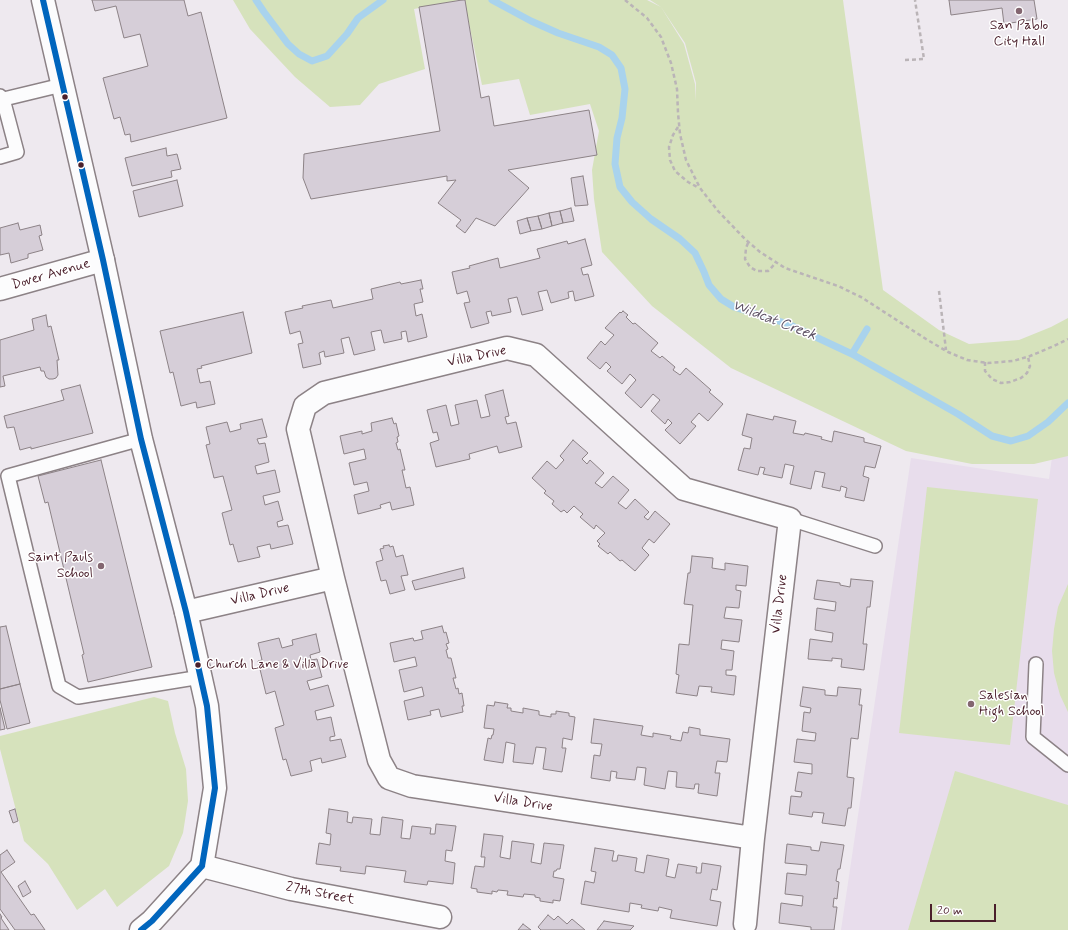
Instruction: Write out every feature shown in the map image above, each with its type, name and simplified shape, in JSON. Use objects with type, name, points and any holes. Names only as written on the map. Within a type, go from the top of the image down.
[{"type":"street","points":[[43,0],[103,260],[141,439],[186,612],[207,706],[215,788],[202,866],[152,921],[141,930]]},
{"type":"street","name":"Dover Avenue","points":[[0,290],[103,260]]},
{"type":"street","name":"Villa Drive","points":[[507,348],[536,356],[684,489],[790,519],[753,838],[412,786],[389,778],[379,760],[333,578],[298,429],[305,406],[324,393],[507,348]]},
{"type":"street","name":"Villa Drive","points":[[186,612],[333,578]]},
{"type":"street","points":[[745,924],[753,838]]},
{"type":"street","name":"27th Street","points":[[202,866],[291,889],[440,917]]},
{"type":"lane","points":[[0,157],[17,152],[1,99],[62,85]]},
{"type":"lane","points":[[141,439],[8,476],[57,679],[59,686],[78,697],[201,677]]},
{"type":"lane","points":[[790,519],[875,546]]},
{"type":"lane","points":[[1036,664],[1033,737],[1068,765]]},
{"type":"path","points":[[625,0],[647,18],[661,37],[671,63],[677,89],[679,127],[686,160],[700,188],[718,211],[760,252],[785,268],[838,286],[861,297],[926,339],[967,360],[985,362],[1013,361],[1028,357],[1068,339]]},
{"type":"path","points":[[905,60],[924,59],[915,0]]},
{"type":"path","points":[[679,127],[673,135],[669,147],[670,160],[675,171],[688,182],[700,188]]},
{"type":"path","points":[[749,242],[746,248],[745,259],[750,267],[757,271],[768,271],[776,262]]},
{"type":"path","points":[[939,291],[947,351]]},
{"type":"path","points":[[985,362],[985,371],[992,379],[1001,383],[1010,382],[1021,378],[1027,373],[1030,366],[1028,357]]},
{"type":"shaded area","name":"Salesian High School","points":[[1053,450],[1068,452],[1068,930],[841,930],[911,458],[1049,479]]},
{"type":"green space","points":[[233,0],[460,0],[414,9],[425,69],[379,84],[360,105],[330,107],[295,77],[250,29]]},
{"type":"green space","points":[[464,0],[647,0],[661,7],[650,0],[843,0],[883,290],[939,330],[969,344],[1019,340],[1051,327],[1068,318],[1068,456],[1034,464],[972,464],[906,451],[731,368],[652,306],[602,252],[594,199],[592,170],[599,131],[590,104],[530,115],[519,79],[482,85]],"holes":[[[661,7],[685,43],[696,83],[695,101],[695,84],[684,44]]]},
{"type":"green space","points":[[927,487],[1038,499],[1010,745],[899,733]]},
{"type":"green space","points":[[1068,584],[1068,712],[1060,695],[1054,673],[1052,651],[1058,607]]},
{"type":"green space","points":[[154,697],[168,701],[175,733],[186,769],[188,801],[183,833],[169,866],[117,907],[105,889],[77,910],[48,864],[24,841],[0,749],[0,736]]},
{"type":"green space","points":[[955,771],[1068,805],[1068,930],[908,930]]},
{"type":"building","points":[[92,0],[184,0],[188,16],[201,12],[227,118],[131,142],[130,134],[125,135],[120,117],[114,119],[103,78],[148,66],[140,34],[124,38],[116,6],[95,11]]},
{"type":"building","points":[[465,0],[481,98],[489,96],[494,126],[589,110],[597,155],[508,170],[529,188],[495,226],[476,218],[465,233],[456,226],[461,220],[438,203],[456,180],[447,181],[447,176],[311,199],[303,178],[304,154],[440,131],[419,7]]},
{"type":"building","name":"San Pablo City Hall","points":[[949,0],[1034,0],[1037,19],[1004,24],[1002,8],[951,15]]},
{"type":"building","points":[[166,148],[167,156],[177,154],[181,169],[171,171],[172,177],[132,186],[125,158]]},
{"type":"building","points":[[583,176],[588,205],[575,206],[571,178]]},
{"type":"building","points":[[177,180],[183,206],[139,217],[133,191]]},
{"type":"building","points":[[571,208],[574,221],[563,223],[560,211]]},
{"type":"building","points":[[560,211],[563,223],[552,226],[549,213]]},
{"type":"building","points":[[549,213],[552,226],[542,229],[538,216]]},
{"type":"building","points":[[538,216],[542,229],[531,231],[527,218]]},
{"type":"building","points":[[527,218],[531,231],[520,234],[517,221]]},
{"type":"building","points":[[18,223],[20,230],[40,225],[42,235],[39,236],[43,250],[28,254],[28,258],[11,263],[9,253],[0,255],[0,228]]},
{"type":"building","points":[[585,239],[592,265],[581,268],[583,275],[588,274],[594,296],[575,301],[573,291],[568,292],[569,298],[551,303],[547,290],[538,292],[543,310],[522,315],[517,297],[508,299],[511,312],[492,316],[491,311],[486,312],[489,323],[471,328],[464,303],[470,302],[467,291],[457,294],[452,272],[470,268],[469,266],[498,258],[500,268],[540,258],[537,249],[567,241],[568,244]]},
{"type":"building","points":[[421,280],[423,289],[420,289],[423,302],[414,304],[416,316],[422,314],[427,337],[408,342],[406,331],[401,332],[402,339],[384,343],[381,330],[371,332],[375,350],[354,355],[349,337],[341,339],[344,353],[325,357],[324,351],[319,353],[321,364],[303,368],[298,344],[303,343],[300,331],[290,334],[285,312],[303,308],[302,306],[331,300],[333,308],[373,299],[371,289],[400,282],[401,284]]},
{"type":"building","points":[[623,311],[628,315],[626,317],[633,324],[635,323],[658,343],[651,351],[660,358],[662,356],[675,367],[673,370],[680,375],[686,368],[711,390],[709,392],[723,404],[708,421],[699,413],[691,422],[696,426],[680,444],[665,430],[672,423],[668,419],[665,424],[651,411],[660,400],[653,394],[641,408],[625,393],[636,380],[630,374],[622,384],[607,371],[611,367],[606,362],[600,369],[587,358],[601,341],[605,345],[614,335],[605,328],[620,312],[621,313]]},
{"type":"building","points":[[243,312],[252,353],[201,366],[202,368],[197,369],[200,383],[210,381],[215,404],[197,408],[196,402],[181,406],[173,372],[170,373],[160,331]]},
{"type":"building","points":[[46,315],[48,327],[51,326],[59,360],[57,360],[58,375],[56,378],[49,379],[46,377],[44,371],[41,371],[40,367],[3,376],[5,386],[0,387],[0,340],[34,330],[32,319]]},
{"type":"building","points":[[80,385],[93,433],[31,449],[31,447],[20,450],[14,427],[7,428],[4,416],[64,400],[61,390]]},
{"type":"building","points":[[503,390],[509,416],[505,417],[507,424],[516,422],[522,447],[499,453],[497,446],[469,454],[470,459],[436,467],[430,443],[439,440],[437,432],[433,433],[427,410],[446,405],[451,426],[459,424],[455,405],[477,400],[481,418],[490,416],[485,395]]},
{"type":"building","points":[[747,414],[773,420],[774,416],[796,421],[793,433],[804,435],[805,433],[822,437],[821,439],[832,442],[834,431],[864,438],[864,442],[881,446],[875,468],[865,466],[863,476],[869,478],[864,501],[845,497],[847,488],[841,486],[840,491],[822,487],[825,473],[815,471],[811,489],[790,484],[794,466],[785,464],[782,478],[763,474],[765,468],[760,467],[758,475],[738,470],[744,448],[750,449],[752,438],[742,435]]},
{"type":"building","points":[[392,418],[394,424],[396,423],[399,436],[397,437],[398,442],[396,443],[398,450],[400,449],[405,470],[402,470],[406,488],[410,487],[414,505],[392,510],[390,502],[380,505],[381,508],[358,514],[354,495],[369,491],[367,482],[354,485],[349,463],[366,459],[364,449],[344,454],[340,436],[362,431],[362,434],[372,431],[371,423]]},
{"type":"building","points":[[262,419],[267,437],[257,439],[259,444],[265,443],[269,462],[255,466],[257,474],[275,470],[280,492],[263,496],[265,505],[278,501],[283,520],[277,522],[278,527],[288,525],[293,544],[271,549],[270,544],[257,547],[260,557],[238,562],[233,544],[230,545],[222,513],[232,510],[223,476],[214,478],[206,445],[210,444],[206,427],[227,422],[230,432],[241,429],[240,424]]},
{"type":"building","points":[[573,440],[588,453],[582,459],[587,464],[590,460],[604,473],[595,483],[602,488],[613,476],[629,490],[618,503],[626,509],[635,499],[649,512],[644,517],[648,520],[655,511],[670,524],[654,543],[649,539],[642,548],[649,555],[635,571],[622,560],[620,561],[610,552],[608,554],[598,546],[600,544],[597,541],[605,533],[596,525],[594,529],[580,517],[583,514],[574,506],[567,513],[564,510],[561,512],[552,504],[554,501],[544,493],[546,491],[532,478],[547,461],[556,469],[564,460],[560,456]]},
{"type":"building","points":[[101,460],[152,667],[88,682],[82,655],[84,654],[48,502],[45,503],[38,476]]},
{"type":"building","points":[[389,545],[390,547],[393,546],[396,557],[403,555],[408,575],[401,576],[405,590],[390,594],[386,580],[381,581],[376,562],[383,560],[380,549],[384,548],[383,546]]},
{"type":"building","points":[[692,556],[713,558],[712,568],[725,570],[725,563],[748,566],[746,586],[736,585],[736,590],[741,591],[739,608],[726,607],[724,618],[742,620],[739,642],[722,640],[721,649],[734,651],[732,670],[726,670],[726,675],[736,676],[734,695],[711,692],[712,687],[699,686],[697,696],[676,693],[679,675],[676,674],[679,644],[689,645],[693,605],[684,604]]},
{"type":"building","points":[[463,568],[465,578],[415,590],[412,581]]},
{"type":"building","points":[[851,579],[873,581],[870,607],[867,607],[863,644],[867,644],[864,670],[841,667],[842,659],[832,658],[832,661],[808,659],[810,639],[832,642],[833,633],[815,630],[817,608],[835,611],[836,602],[814,599],[817,580],[840,583],[840,585],[850,587]]},
{"type":"building","points":[[6,626],[20,684],[0,689],[0,627]]},
{"type":"building","points":[[442,626],[444,633],[446,632],[449,643],[446,644],[448,649],[446,650],[448,658],[451,658],[456,678],[453,678],[456,689],[458,688],[459,694],[462,693],[464,706],[462,706],[463,712],[441,717],[439,709],[430,711],[431,715],[408,720],[404,701],[424,696],[422,687],[404,692],[399,670],[417,666],[415,657],[394,662],[390,643],[413,638],[414,641],[423,639],[421,631]]},
{"type":"building","points":[[316,634],[320,652],[310,655],[311,660],[317,659],[322,677],[307,681],[310,690],[328,685],[334,706],[315,711],[317,720],[331,717],[335,736],[330,737],[330,741],[341,739],[346,757],[322,763],[321,758],[310,761],[312,771],[291,776],[286,759],[283,760],[275,728],[284,725],[275,691],[266,694],[258,661],[262,660],[258,643],[279,638],[282,648],[293,645],[292,640]]},
{"type":"building","points":[[20,684],[30,723],[7,729],[0,700],[0,689]]},
{"type":"building","points":[[803,687],[825,690],[825,695],[837,696],[838,687],[861,689],[859,705],[862,705],[858,739],[851,738],[847,777],[854,778],[851,808],[848,808],[845,826],[822,823],[824,813],[813,812],[812,817],[789,814],[791,796],[801,797],[802,792],[795,791],[798,772],[812,774],[812,764],[794,762],[797,739],[815,741],[816,733],[802,731],[804,712],[810,713],[811,708],[800,706]]},
{"type":"building","points":[[495,702],[508,704],[507,708],[511,708],[511,711],[523,713],[523,708],[539,711],[539,715],[551,717],[551,714],[556,714],[556,711],[569,713],[569,716],[575,717],[572,740],[563,738],[562,748],[566,748],[562,772],[543,769],[546,748],[536,747],[533,764],[513,762],[515,744],[506,742],[503,763],[484,760],[488,738],[491,739],[494,729],[484,728],[487,705],[494,706]]},
{"type":"building","points":[[0,708],[5,729],[0,730]]},
{"type":"building","points":[[594,719],[643,726],[641,735],[653,737],[653,733],[671,736],[670,739],[681,741],[683,732],[688,733],[689,727],[700,729],[700,735],[730,739],[727,762],[717,761],[715,773],[720,773],[717,796],[698,793],[699,784],[695,784],[694,789],[676,787],[677,772],[668,771],[665,789],[644,785],[646,768],[637,767],[635,780],[616,778],[617,772],[611,771],[610,781],[591,778],[594,755],[600,756],[602,744],[591,743]]},
{"type":"building","points":[[15,809],[18,821],[13,823],[9,811]]},
{"type":"building","points":[[329,809],[348,812],[347,822],[352,823],[353,817],[372,819],[370,834],[380,835],[382,817],[403,820],[401,838],[410,839],[412,826],[431,828],[430,834],[435,834],[436,824],[456,826],[452,851],[446,850],[445,861],[455,863],[453,884],[428,881],[427,885],[404,882],[406,871],[366,866],[365,874],[340,871],[341,867],[316,864],[319,843],[330,845],[331,834],[326,833]]},
{"type":"building","points":[[484,834],[503,836],[500,857],[510,859],[512,841],[534,844],[531,862],[541,864],[544,843],[564,845],[560,869],[554,871],[553,877],[564,879],[560,901],[553,900],[553,903],[540,901],[540,898],[535,897],[535,895],[524,894],[523,897],[507,895],[508,891],[492,891],[492,894],[477,892],[477,889],[471,888],[475,866],[484,867],[485,857],[481,857]]},
{"type":"building","points":[[821,842],[844,845],[840,869],[838,869],[836,881],[839,882],[837,899],[834,898],[833,907],[837,907],[834,930],[811,930],[811,927],[779,923],[781,903],[802,906],[803,896],[785,894],[787,873],[806,875],[807,865],[785,863],[787,844],[811,847],[811,850],[819,851]]},
{"type":"building","points":[[595,848],[614,851],[612,861],[617,861],[618,855],[637,858],[635,871],[644,873],[647,855],[669,859],[666,876],[675,878],[678,864],[697,867],[696,873],[701,873],[702,863],[721,866],[717,890],[712,889],[710,900],[721,902],[717,926],[670,918],[672,910],[659,907],[658,911],[641,908],[642,905],[630,903],[629,912],[581,904],[585,881],[594,883],[596,872],[591,871]]},
{"type":"building","points":[[7,850],[15,862],[1,872],[31,915],[34,914],[45,930],[15,930],[0,909],[0,855]]},
{"type":"building","points":[[25,881],[31,892],[23,897],[18,886]]},
{"type":"building","points":[[0,914],[2,917],[1,918],[9,930],[0,930]]},
{"type":"building","points":[[548,915],[554,920],[558,916],[567,924],[572,919],[585,930],[541,930],[538,927]]},
{"type":"building","points":[[604,921],[634,926],[630,930],[597,930]]},
{"type":"building","points":[[523,924],[531,930],[518,930]]},
{"type":"waterway","name":"Wildcat Creek","points":[[256,0],[288,44],[299,54],[312,61],[327,56],[347,34],[358,18],[383,0]]},
{"type":"waterway","name":"Wildcat Creek","points":[[492,0],[531,21],[558,33],[599,47],[612,55],[621,68],[625,89],[622,118],[617,138],[615,164],[620,187],[632,202],[651,219],[680,239],[695,253],[709,285],[721,299],[734,307],[788,324],[852,354],[958,414],[992,436],[1011,441],[1028,436],[1048,422],[1068,403]]},
{"type":"waterway","points":[[852,354],[867,329]]},
{"type":"transit line","points":[[43,0],[103,260],[141,439],[186,612],[207,706],[215,788],[202,866]]},
{"type":"transit line","points":[[141,930],[152,921],[202,866]]},
{"type":"place","name":"San Pablo City Hall","points":[[1019,11]]},
{"type":"place","name":"Saint Pauls School","points":[[101,566]]},
{"type":"place","name":"Church Lane & Villa Drive","points":[[198,665]]},
{"type":"place","name":"Salesian High School","points":[[971,704]]}]
